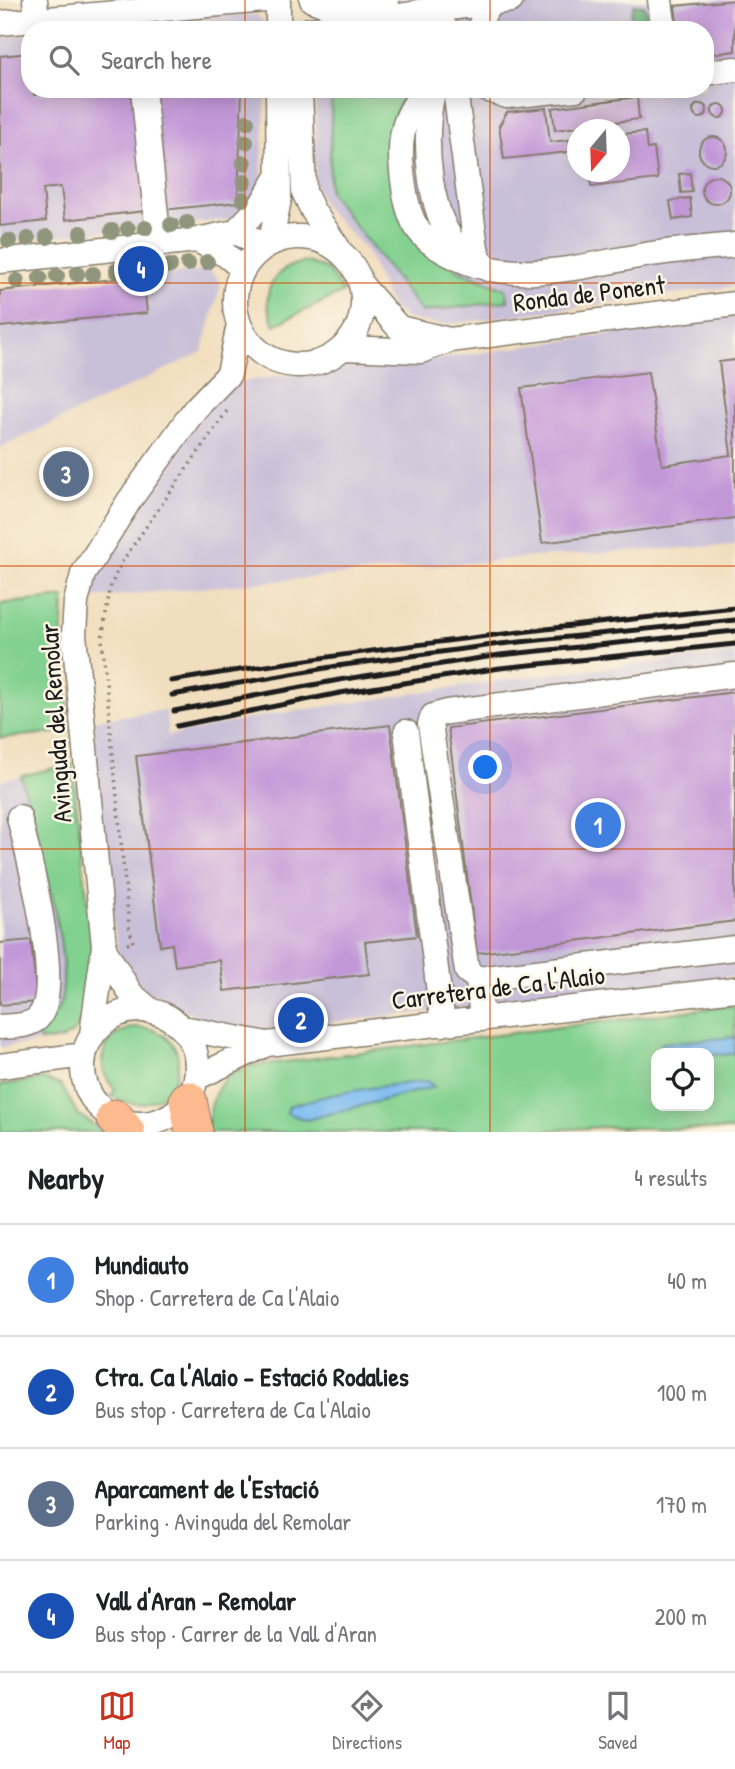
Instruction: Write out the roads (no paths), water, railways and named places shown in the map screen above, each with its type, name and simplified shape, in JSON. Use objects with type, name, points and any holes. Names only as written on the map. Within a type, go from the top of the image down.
[{"type":"street","points":[[0,23],[36,10],[136,21],[265,0]]},
{"type":"street","points":[[278,0],[278,21]]},
{"type":"street","points":[[299,21],[300,0]]},
{"type":"street","points":[[312,0],[331,7],[387,0]]},
{"type":"street","points":[[660,0],[663,21]]},
{"type":"street","points":[[361,21],[425,12],[446,17],[502,1]]},
{"type":"street","points":[[482,21],[484,12],[502,1]]},
{"type":"street","points":[[714,72],[735,69]]},
{"type":"street","points":[[144,98],[159,244]]},
{"type":"street","points":[[268,243],[279,199],[278,98]]},
{"type":"street","points":[[239,324],[250,342],[266,356],[286,364],[306,365],[327,360],[344,348],[357,331],[364,310],[363,287],[358,272],[313,211],[304,192],[300,98]]},
{"type":"street","points":[[422,98],[410,110],[399,141],[408,212],[431,245],[474,267],[527,275],[649,255],[735,245]]},
{"type":"street","points":[[456,98],[476,247],[480,260],[490,271]]},
{"type":"street","points":[[461,135],[468,113],[487,98]]},
{"type":"street","points":[[235,232],[256,211],[277,177]]},
{"type":"street","points":[[0,261],[197,240],[235,232],[268,243]]},
{"type":"street","points":[[228,385],[239,324],[236,290],[243,269],[252,255],[268,243],[299,236],[319,239],[338,248]]},
{"type":"street","points":[[197,240],[243,269]]},
{"type":"street","name":"Ronda de Ponent","points":[[363,287],[399,328],[450,340]]},
{"type":"street","name":"Ronda de Ponent","points":[[344,348],[421,351],[450,340],[735,304]]},
{"type":"street","points":[[228,385],[286,364]]},
{"type":"street","name":"Avinguda del Remolar","points":[[88,1044],[104,948],[74,634],[76,602],[83,574],[122,511],[195,409],[228,385]]},
{"type":"street","points":[[735,674],[447,712],[433,716],[430,724],[467,971],[478,979],[735,948]]},
{"type":"street","points":[[462,936],[463,898],[441,729],[445,722],[735,685]]},
{"type":"street","points":[[406,732],[443,1024]]},
{"type":"street","points":[[0,1027],[27,1024],[37,1018],[49,993],[39,898],[19,817]]},
{"type":"street","name":"Avinguda del Remolar","points":[[104,948],[113,968],[131,994],[150,1010]]},
{"type":"street","points":[[478,979],[482,1019]]},
{"type":"street","name":"Carretera de Ca l'Alaio","points":[[183,1028],[267,1044],[735,989]]},
{"type":"street","points":[[150,1010],[166,1015],[183,1028],[196,1052],[193,1103],[152,1123],[120,1125],[99,1108],[88,1092],[83,1074],[88,1044],[106,1020],[119,1013],[150,1010]]},
{"type":"street","points":[[0,1066],[88,1044]]},
{"type":"street","name":"Carretera de Ca l'Alaio","points":[[193,1103],[267,1044]]},
{"type":"water","points":[[735,1037],[735,1053],[714,1054],[714,1048],[657,1048],[663,1043]]},
{"type":"water","points":[[427,1081],[434,1087],[306,1120],[287,1113],[289,1106],[323,1097]]},
{"type":"railway","points":[[171,681],[452,640],[735,608]]},
{"type":"railway","points":[[172,695],[337,666],[500,644],[735,620]]},
{"type":"railway","points":[[174,711],[339,680],[500,655],[735,631]]},
{"type":"railway","points":[[177,726],[340,693],[500,668],[735,644]]},
{"type":"place","name":"Vall d'Aran - Remolar","points":[[141,269]]},
{"type":"place","name":"Aparcament de l'Estació","points":[[66,474]]},
{"type":"place","name":"Mundiauto","points":[[598,825]]},
{"type":"place","name":"Ctra. Ca l'Alaio - Estació Rodalies","points":[[301,1020]]}]
